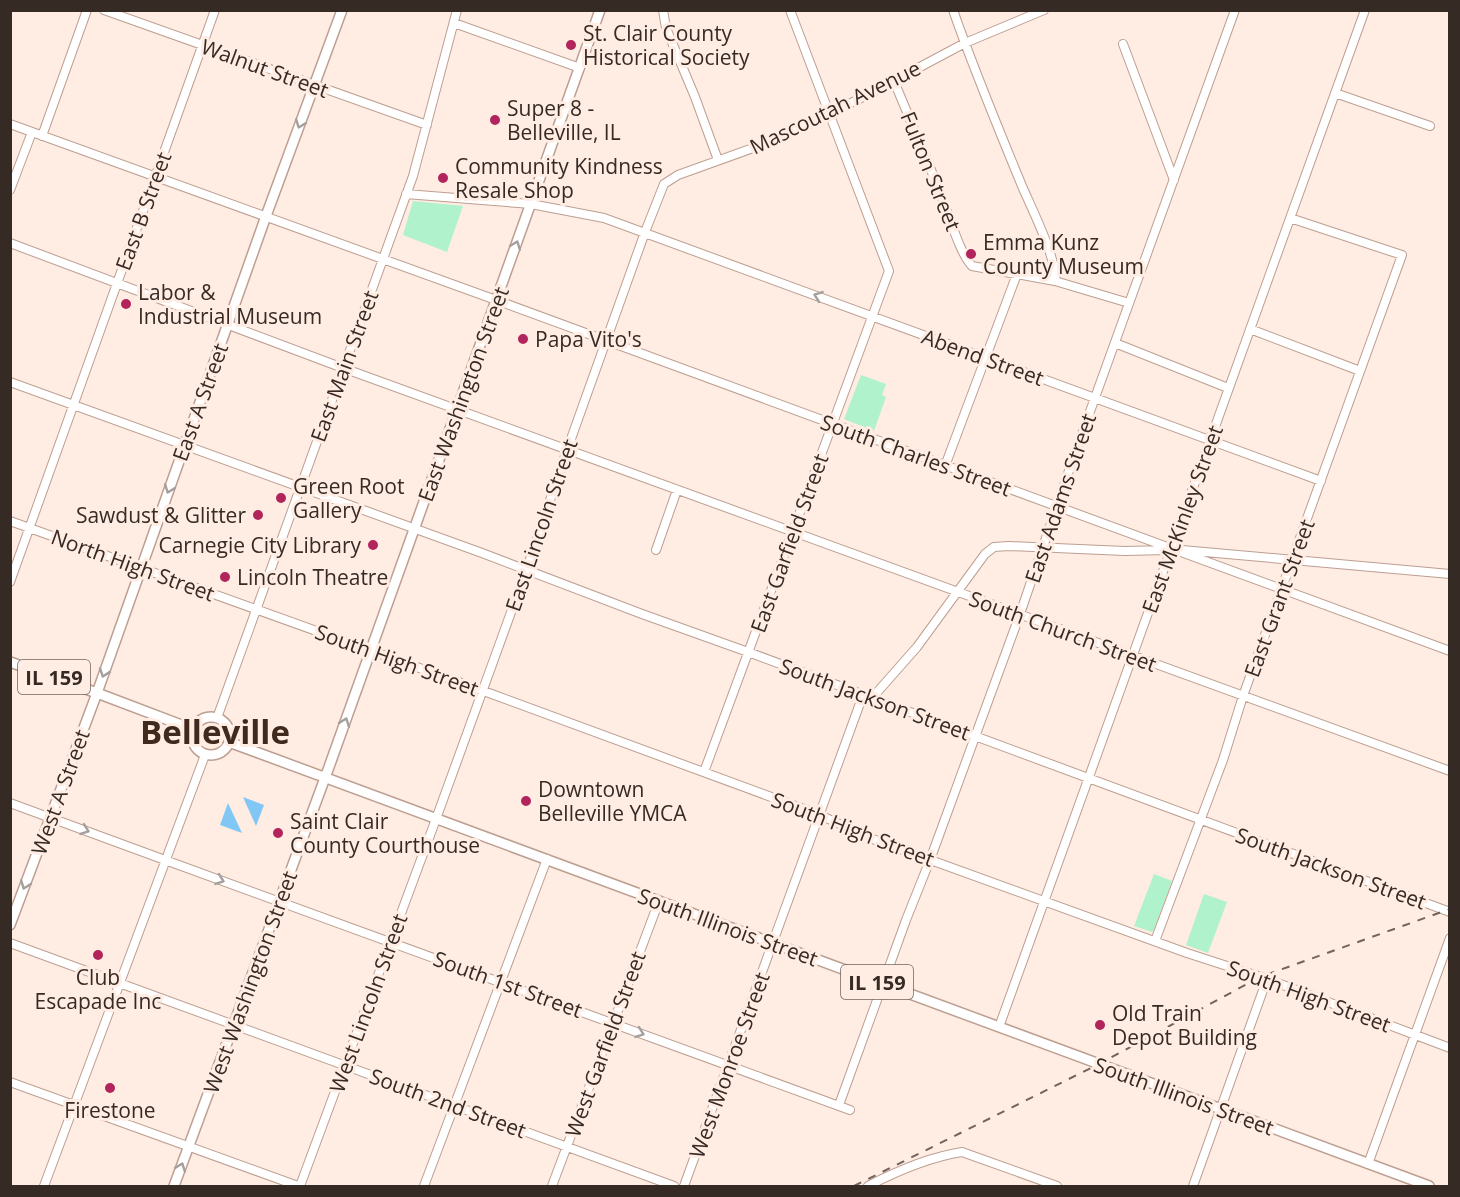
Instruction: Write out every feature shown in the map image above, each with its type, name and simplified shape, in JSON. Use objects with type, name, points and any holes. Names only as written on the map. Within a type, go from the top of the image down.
[{"type":"main road","name":"East A Street","points":[[97,693],[266,216],[342,10]]},
{"type":"main road","name":"East Washington Street","points":[[325,777],[600,10]]},
{"type":"main road","name":"IL 159","points":[[10,662],[192,729]]},
{"type":"main road","name":"West A Street","points":[[10,925],[97,693]]},
{"type":"main road","points":[[217,718],[229,728],[229,742],[222,752],[205,755],[196,750],[193,744],[192,729],[201,719],[217,718]]},
{"type":"main road","name":"South Illinois Street","points":[[229,742],[1429,1186]]},
{"type":"main road","name":"West Washington Street","points":[[174,1186],[325,777]]},
{"type":"street","points":[[42,136],[87,10]]},
{"type":"street","name":"Walnut Street","points":[[104,10],[427,125]]},
{"type":"street","name":"East B Street","points":[[10,582],[216,10]]},
{"type":"street","name":"East Main Street","points":[[217,718],[413,176],[457,10]]},
{"type":"street","points":[[663,10],[668,35],[718,160]]},
{"type":"street","name":"East Garfield Street","points":[[704,772],[889,271],[790,10]]},
{"type":"street","points":[[953,10],[1046,243],[1055,268],[1055,281]]},
{"type":"street","name":"Mascoutah Avenue","points":[[645,232],[664,184],[678,175],[781,138],[965,43],[1044,10]]},
{"type":"street","name":"East Adams Street","points":[[839,1105],[1020,614],[1235,10]]},
{"type":"street","name":"East McKinley Street","points":[[999,1027],[1365,10]]},
{"type":"street","points":[[454,23],[580,68]]},
{"type":"street","points":[[1123,44],[1174,180]]},
{"type":"street","name":"Fulton Street","points":[[894,81],[967,261],[972,266],[1017,274]]},
{"type":"street","points":[[1335,93],[1430,126]]},
{"type":"street","name":"South Charles Street","points":[[10,124],[496,300],[1449,651]]},
{"type":"street","points":[[10,190],[32,132]]},
{"type":"street","points":[[406,194],[531,204],[604,218],[645,232]]},
{"type":"street","name":"East Grant Street","points":[[1155,941],[1223,760],[1243,696],[1402,255],[1290,218]]},
{"type":"street","name":"Abend Street","points":[[645,232],[1321,482]]},
{"type":"street","name":"East Lincoln Street","points":[[436,819],[645,232]]},
{"type":"street","name":"South Church Street","points":[[10,243],[457,410],[1449,771]]},
{"type":"street","points":[[945,466],[1017,274],[1055,281],[1129,303]]},
{"type":"street","points":[[1250,329],[1360,371]]},
{"type":"street","points":[[1115,343],[1228,388]]},
{"type":"street","name":"South Jackson Street","points":[[10,382],[1449,912]]},
{"type":"street","points":[[656,550],[677,490]]},
{"type":"street","name":"North High Street","points":[[10,520],[256,610]]},
{"type":"street","points":[[872,698],[916,647],[985,554],[994,547],[1171,549],[1449,574]]},
{"type":"street","name":"South High Street","points":[[256,610],[482,690],[820,815],[867,837],[1267,979],[1449,1048]]},
{"type":"street","name":"West Monroe Street","points":[[684,1186],[863,695]]},
{"type":"street","points":[[44,1186],[205,755]]},
{"type":"street","name":"South 1st Street","points":[[10,802],[850,1110]]},
{"type":"street","name":"West Lincoln Street","points":[[299,1186],[436,819]]},
{"type":"street","points":[[424,1186],[547,860]]},
{"type":"street","name":"West Garfield Street","points":[[552,1186],[659,901]]},
{"type":"street","points":[[1368,1164],[1449,938]]},
{"type":"street","name":"South 2nd Street","points":[[10,944],[674,1186]]},
{"type":"street","points":[[1193,1186],[1267,979]]},
{"type":"street","points":[[10,1082],[299,1186]]},
{"type":"street","points":[[867,1186],[914,1165],[962,1152],[1057,1186]]},
{"type":"green space","points":[[413,201],[463,206],[447,252],[403,235]]},
{"type":"green space","points":[[861,375],[886,384],[882,395],[886,397],[874,431],[844,419]]},
{"type":"green space","points":[[1154,874],[1172,881],[1152,932],[1134,926]]},
{"type":"green space","points":[[1204,894],[1227,902],[1208,953],[1186,945]]},
{"type":"water","points":[[243,797],[264,805],[256,826]]},
{"type":"water","points":[[228,803],[242,833],[220,825]]},
{"type":"railway","points":[[854,1186],[1099,1064],[1260,977],[1450,909]]},
{"type":"place","name":"St. Clair County Historical Society","points":[[571,45]]},
{"type":"place","name":"Super 8 - Belleville, IL","points":[[495,120]]},
{"type":"place","name":"Community Kindness Resale Shop","points":[[443,178]]},
{"type":"place","name":"Emma Kunz County Museum","points":[[971,254]]},
{"type":"place","name":"Labor & Industrial Museum","points":[[126,304]]},
{"type":"place","name":"Papa Vito's","points":[[523,339]]},
{"type":"place","name":"Green Root Gallery","points":[[281,498]]},
{"type":"place","name":"Sawdust & Glitter","points":[[258,515]]},
{"type":"place","name":"Carnegie City Library","points":[[373,545]]},
{"type":"place","name":"Lincoln Theatre","points":[[225,577]]},
{"type":"place","name":"Downtown Belleville YMCA","points":[[526,801]]},
{"type":"place","name":"Saint Clair County Courthouse","points":[[278,833]]},
{"type":"place","name":"Club Escapade Inc","points":[[98,955]]},
{"type":"place","name":"Old Train Depot Building","points":[[1100,1025]]},
{"type":"place","name":"Firestone","points":[[110,1088]]},
{"type":"district","name":"Belleville","points":[[215,731]]}]
